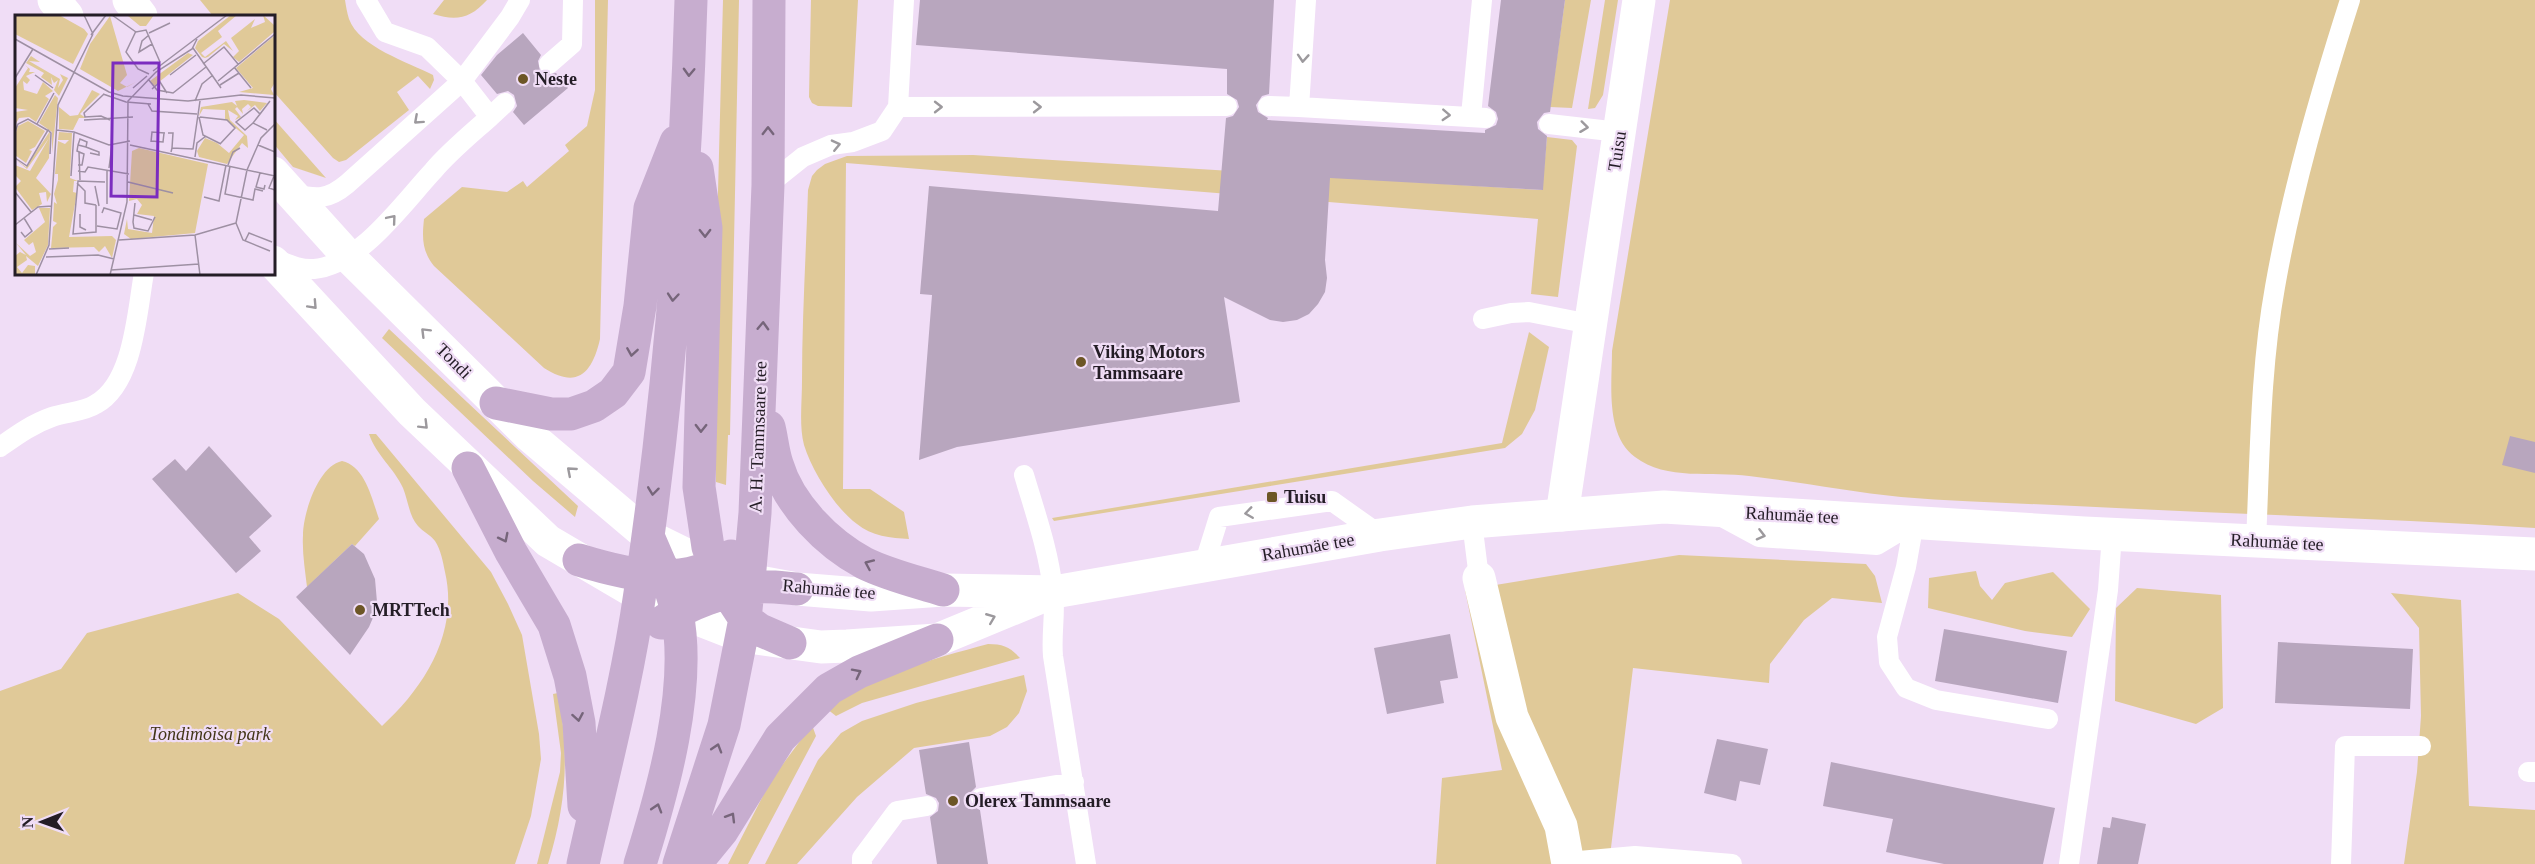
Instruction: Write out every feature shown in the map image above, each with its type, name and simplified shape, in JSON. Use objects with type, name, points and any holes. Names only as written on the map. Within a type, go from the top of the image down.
[{"type":"main road","name":"A. H. Tammsaare tee","points":[[737,597],[731,556],[745,540],[755,513],[768,185],[769,0]]},
{"type":"main road","points":[[583,864],[624,676],[649,582],[648,536],[673,296],[688,113],[691,16]]},
{"type":"main road","points":[[496,403],[551,414],[570,414],[594,406],[614,393],[629,372],[640,306],[650,208],[688,113]]},
{"type":"main road","points":[[688,113],[706,228],[699,487],[706,538],[737,597],[759,630],[790,643]]},
{"type":"main road","points":[[761,384],[777,465],[790,492],[812,521],[835,545],[866,564],[944,590]]},
{"type":"main road","points":[[468,468],[511,552],[554,625],[570,676],[580,733],[584,795],[583,864]]},
{"type":"main road","points":[[579,560],[649,582],[687,576],[737,597]]},
{"type":"main road","points":[[640,864],[660,800],[680,685],[682,646],[677,611],[649,582]]},
{"type":"main road","points":[[624,676],[645,637],[677,611],[737,597],[760,587],[797,589]]},
{"type":"main road","points":[[679,864],[724,725],[737,597]]},
{"type":"main road","points":[[695,864],[722,831],[780,738],[829,689],[859,672],[937,640]]},
{"type":"street","points":[[54,0],[66,15]]},
{"type":"street","points":[[129,0],[140,15]]},
{"type":"street","name":"Tuisu","points":[[1562,515],[1639,0]]},
{"type":"street","name":"Tondi","points":[[281,183],[347,255],[530,436],[648,536],[737,597]]},
{"type":"street","points":[[274,261],[391,390],[468,468],[548,541],[579,560]]},
{"type":"street","name":"Rahumäe tee","points":[[797,589],[871,595],[944,590],[1054,592],[1380,535],[1472,522],[1664,507],[2256,542],[2535,554]]},
{"type":"street","points":[[1479,578],[1512,717],[1561,826],[1568,863]]},
{"type":"street","name":"Rahumäe tee","points":[[790,643],[830,647],[937,640],[1054,592]]},
{"type":"street","points":[[677,611],[737,597]]},
{"type":"lane","points":[[366,0],[385,32],[427,47],[462,81],[490,117]]},
{"type":"lane","points":[[281,183],[315,198],[335,194],[462,81],[520,0]]},
{"type":"lane","points":[[549,64],[572,44],[573,0]]},
{"type":"lane","points":[[676,0],[691,16]]},
{"type":"lane","points":[[768,185],[803,157],[831,145],[853,142],[882,131],[898,107],[904,0]]},
{"type":"lane","points":[[1299,107],[1306,0]]},
{"type":"lane","points":[[1268,106],[1479,117],[1482,0]]},
{"type":"lane","points":[[2256,542],[2267,344],[2275,287],[2289,218],[2329,65],[2350,0]]},
{"type":"lane","points":[[274,260],[297,268],[312,269],[326,267],[347,255],[386,227],[434,170],[505,103]]},
{"type":"lane","points":[[898,107],[1227,106]]},
{"type":"lane","points":[[1548,124],[1619,132]]},
{"type":"lane","points":[[0,447],[27,427],[52,417],[95,405],[110,394],[122,376],[130,349],[144,274]]},
{"type":"lane","points":[[1483,319],[1511,312],[1529,312],[1590,324]]},
{"type":"lane","points":[[1024,475],[1054,592],[1051,635],[1053,656],[1086,864]]},
{"type":"lane","points":[[1204,565],[1219,517],[1332,501],[1380,535]]},
{"type":"lane","points":[[1472,522],[1479,578]]},
{"type":"lane","points":[[1914,522],[1906,567],[1887,637],[1889,662],[1906,688],[1936,700],[2048,719]]},
{"type":"lane","points":[[2069,864],[2108,590],[2112,534]]},
{"type":"lane","points":[[2341,864],[2345,746],[2421,746]]},
{"type":"lane","points":[[981,798],[1074,782]]},
{"type":"lane","points":[[862,864],[862,858],[897,811],[927,806]]},
{"type":"lane","points":[[1568,863],[1635,856],[1732,864]]},
{"type":"green space","points":[[200,0],[345,0],[349,19],[354,29],[363,38],[385,53],[433,75],[434,80],[430,89],[418,76],[397,92],[409,110],[346,160],[339,162],[274,92],[274,15],[212,15]]},
{"type":"green space","points":[[444,0],[487,0],[469,15],[456,18],[433,14]]},
{"type":"green space","points":[[595,0],[608,0],[600,339],[593,361],[587,369],[574,377],[566,377],[544,368],[434,266],[425,250],[423,226],[424,219],[462,187],[507,192],[523,181],[527,187],[569,151],[565,145],[587,126],[595,90]]},
{"type":"green space","points":[[723,0],[739,0],[730,435],[728,435],[726,485],[716,482],[716,269]]},
{"type":"green space","points":[[811,0],[858,0],[852,107],[818,106],[812,103],[809,97]]},
{"type":"green space","points":[[1565,0],[1591,0],[1572,108],[1550,107]]},
{"type":"green space","points":[[1605,0],[1618,0],[1603,95],[1595,108],[1588,109]]},
{"type":"green space","points":[[1670,0],[2535,0],[2535,528],[1901,497],[1749,476],[1690,474],[1647,465],[1625,447],[1619,436],[1612,408],[1612,351]]},
{"type":"green space","points":[[274,119],[326,178],[293,167],[274,144]]},
{"type":"green space","points":[[1547,137],[1572,140],[1577,146],[1558,297],[1531,294],[1538,219],[846,163],[843,489],[870,489],[904,512],[909,539],[875,534],[857,524],[833,499],[818,477],[808,455],[802,438],[801,414],[808,190],[812,176],[825,164],[847,156],[973,155],[1542,190]]},
{"type":"green space","points":[[389,329],[578,506],[575,517],[533,481],[382,338]]},
{"type":"green space","points":[[1529,332],[1549,347],[1535,410],[1522,434],[1505,448],[1054,521],[1052,518],[1502,443]]},
{"type":"green space","name":"Tondimõisa park","points":[[369,434],[376,434],[491,572],[522,635],[539,734],[541,759],[531,816],[515,864],[0,864],[0,691],[61,669],[87,633],[238,593],[279,619],[382,726],[398,711],[425,676],[435,657],[443,637],[448,594],[437,545],[415,522],[403,488]]},
{"type":"green space","points":[[342,461],[350,464],[362,476],[379,519],[355,546],[352,544],[307,587],[303,541],[309,504],[319,481],[333,465]]},
{"type":"green space","points":[[1679,555],[1866,564],[1875,576],[1882,603],[1832,598],[1804,620],[1770,664],[1769,683],[1633,668],[1609,864],[1436,864],[1442,778],[1502,770],[1465,590]]},
{"type":"green space","points":[[1976,571],[1980,586],[1992,600],[2005,583],[2053,572],[2090,609],[2072,637],[2025,631],[1928,608],[1929,578]]},
{"type":"green space","points":[[2137,588],[2221,595],[2223,708],[2196,724],[2115,701],[2116,608]]},
{"type":"green space","points":[[2391,593],[2461,600],[2469,806],[2535,810],[2535,864],[2404,864],[2417,772],[2421,716],[2419,628]]},
{"type":"green space","points":[[988,644],[1006,647],[1020,658],[862,703],[836,716],[827,709],[864,686],[884,677],[925,662]]},
{"type":"green space","points":[[1024,675],[1027,691],[1019,713],[1007,727],[990,736],[914,748],[857,797],[797,864],[765,864],[818,760],[841,733],[862,721],[916,703]]},
{"type":"green space","points":[[558,693],[565,759],[562,800],[548,864],[537,864],[560,772],[561,753],[553,694]]},
{"type":"green space","points":[[812,725],[816,736],[748,864],[728,864],[771,780]]},
{"type":"building","points":[[920,0],[1274,0],[1269,94],[1262,96],[1256,105],[1258,112],[1268,118],[1267,120],[1485,133],[1485,130],[1496,125],[1498,119],[1496,112],[1488,106],[1501,0],[1565,0],[1550,112],[1544,113],[1537,122],[1538,129],[1547,136],[1543,190],[1330,178],[1325,260],[1327,278],[1325,292],[1318,304],[1309,314],[1297,320],[1283,322],[1270,320],[1224,297],[1240,402],[957,447],[919,460],[932,295],[920,294],[929,186],[1218,211],[1226,118],[1233,116],[1239,107],[1237,100],[1227,94],[1227,69],[916,45]]},
{"type":"building","name":"Neste","points":[[523,33],[541,55],[538,61],[540,71],[546,75],[556,73],[568,88],[524,125],[513,112],[517,106],[514,95],[508,91],[497,94],[481,75],[497,55]]},
{"type":"building","points":[[2510,436],[2535,442],[2535,473],[2502,465]]},
{"type":"building","points":[[209,446],[272,516],[249,537],[261,551],[236,573],[152,479],[175,459],[186,471]]},
{"type":"building","points":[[352,544],[364,554],[375,579],[377,602],[369,627],[350,655],[296,597]]},
{"type":"building","points":[[1944,629],[2067,651],[2058,703],[1935,681]]},
{"type":"building","points":[[1450,634],[1458,678],[1440,681],[1444,703],[1387,714],[1374,648]]},
{"type":"building","points":[[2278,642],[2413,649],[2410,709],[2275,703]]},
{"type":"building","points":[[1717,739],[1768,749],[1760,785],[1740,781],[1736,801],[1704,793]]},
{"type":"building","name":"Olerex Tammsaare","points":[[969,742],[976,787],[970,793],[969,799],[972,806],[980,810],[988,864],[937,864],[930,817],[938,811],[939,803],[936,798],[926,794],[919,750]]},
{"type":"building","points":[[1831,762],[2055,808],[2043,864],[1944,864],[1886,852],[1893,819],[1823,806]]},
{"type":"building","points":[[2112,817],[2146,824],[2138,864],[2097,864],[2103,827],[2110,828]]},
{"type":"place","name":"Neste","points":[[523,79]]},
{"type":"place","name":"Viking Motors Tammsaare","points":[[1081,362]]},
{"type":"place","name":"Tuisu","points":[[1272,497]]},
{"type":"place","name":"MRTTech","points":[[360,610]]},
{"type":"place","name":"Olerex Tammsaare","points":[[953,801]]}]
